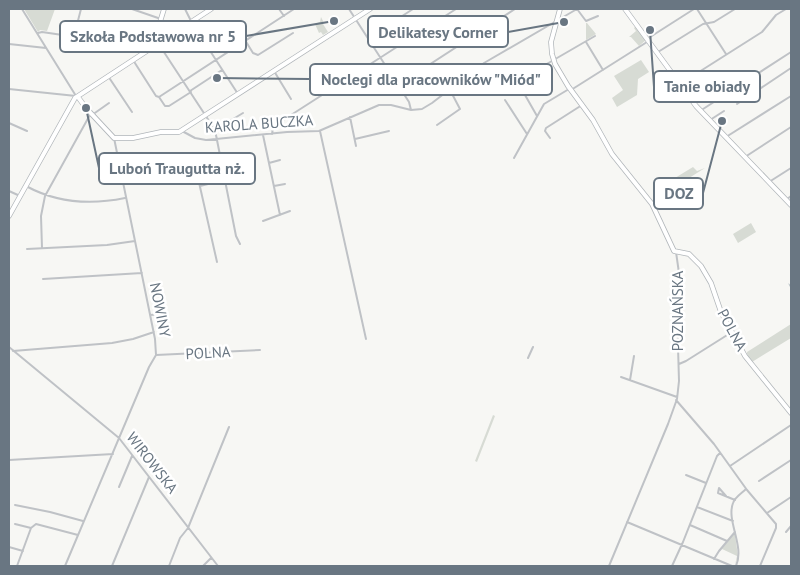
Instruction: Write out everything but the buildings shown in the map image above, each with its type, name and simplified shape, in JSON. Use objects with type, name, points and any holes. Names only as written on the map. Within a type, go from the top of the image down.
[{"type":"street","points":[[22,9],[77,96],[114,138],[133,138],[161,132],[182,132],[370,9]]},
{"type":"street","points":[[74,36],[81,9]]},
{"type":"street","points":[[132,9],[161,19]]},
{"type":"street","points":[[164,9],[156,37],[158,43],[215,130],[236,236],[240,244]]},
{"type":"street","points":[[185,9],[203,41],[238,94]]},
{"type":"street","points":[[9,216],[77,96],[211,9]]},
{"type":"street","points":[[279,9],[284,16]]},
{"type":"street","points":[[158,97],[294,9]]},
{"type":"street","points":[[349,9],[398,85],[411,110],[425,108],[484,62],[577,9],[585,20],[588,21],[598,16]]},
{"type":"street","points":[[379,31],[413,9]]},
{"type":"street","points":[[272,134],[273,128],[277,124],[454,9]]},
{"type":"street","points":[[398,85],[515,9]]},
{"type":"street","name":"POZNAŃSKA","points":[[560,9],[551,46],[554,61],[570,89],[594,122],[612,154],[651,202],[676,252],[680,278],[677,311],[679,381],[677,399],[609,566]]},
{"type":"street","points":[[625,9],[700,111],[791,205]]},
{"type":"street","points":[[514,158],[546,103],[603,70],[696,9],[726,54]]},
{"type":"street","points":[[657,53],[706,22],[714,22],[736,9]]},
{"type":"street","points":[[680,84],[762,32],[776,16],[786,9]]},
{"type":"street","points":[[549,26],[553,26],[555,30]]},
{"type":"street","points":[[38,33],[74,36],[151,48]]},
{"type":"street","points":[[245,40],[254,54],[258,55],[293,33]]},
{"type":"street","points":[[526,76],[595,36]]},
{"type":"street","points":[[187,51],[203,41]]},
{"type":"street","points":[[586,42],[603,70]]},
{"type":"street","points":[[9,44],[46,47]]},
{"type":"street","points":[[700,111],[791,52]]},
{"type":"street","points":[[133,60],[155,95],[167,107],[222,70]]},
{"type":"street","points":[[737,104],[791,68]]},
{"type":"street","points":[[274,71],[292,98]]},
{"type":"street","points":[[108,76],[132,112]]},
{"type":"street","points":[[517,81],[537,116]]},
{"type":"street","points":[[9,89],[77,96]]},
{"type":"street","points":[[437,126],[460,109],[449,90]]},
{"type":"street","points":[[726,137],[791,96]]},
{"type":"street","points":[[505,100],[527,134]]},
{"type":"street","points":[[42,248],[41,214],[52,182],[91,114],[109,103]]},
{"type":"street","name":"KAROLA BUCZKA","points":[[182,132],[198,139],[216,140],[320,131],[379,105],[391,105],[411,110]]},
{"type":"street","points":[[550,138],[545,131],[546,128],[582,105]]},
{"type":"street","points":[[710,120],[724,111]]},
{"type":"street","points":[[215,130],[243,113]]},
{"type":"street","points":[[350,117],[356,146]]},
{"type":"street","points":[[9,123],[27,131]]},
{"type":"street","points":[[745,157],[791,127]]},
{"type":"street","points":[[320,131],[366,339]]},
{"type":"street","points":[[354,139],[389,131]]},
{"type":"street","points":[[263,135],[280,215]]},
{"type":"street","name":"NOWINY","points":[[65,566],[149,367],[156,355],[154,332],[114,138]]},
{"type":"street","points":[[197,163],[220,158]]},
{"type":"street","points":[[269,163],[280,160]]},
{"type":"street","points":[[769,182],[791,168]]},
{"type":"street","points":[[198,178],[217,262]]},
{"type":"street","points":[[200,186],[224,180]]},
{"type":"street","points":[[274,186],[285,184]]},
{"type":"street","points":[[26,186],[46,196],[74,202],[126,198]]},
{"type":"street","points":[[9,191],[20,196]]},
{"type":"street","points":[[786,200],[791,196]]},
{"type":"street","points":[[263,221],[290,211]]},
{"type":"street","points":[[26,249],[110,245],[134,241]]},
{"type":"street","name":"POLNA","points":[[676,252],[689,254],[702,267],[711,283],[721,312],[751,364],[791,413]]},
{"type":"street","points":[[43,279],[142,273]]},
{"type":"street","points":[[150,315],[163,314]]},
{"type":"street","points":[[13,351],[112,343],[130,340],[154,332]]},
{"type":"street","points":[[678,364],[732,332]]},
{"type":"street","points":[[528,358],[532,347]]},
{"type":"street","name":"WIROWSKA","points":[[9,348],[119,438],[218,566]]},
{"type":"street","name":"POLNA","points":[[156,355],[259,349]]},
{"type":"street","points":[[630,380],[634,356]]},
{"type":"street","points":[[621,377],[677,399],[720,452],[746,489],[776,522],[760,566]]},
{"type":"street","points":[[730,466],[791,424]]},
{"type":"street","points":[[169,566],[180,538],[188,528],[229,427]]},
{"type":"street","points":[[672,566],[720,452]]},
{"type":"street","points":[[9,460],[113,454]]},
{"type":"street","points":[[120,488],[132,456]]},
{"type":"street","points":[[759,481],[791,460]]},
{"type":"street","points":[[686,475],[706,483]]},
{"type":"street","points":[[112,566],[149,477]]},
{"type":"street","points":[[627,522],[734,566],[739,554],[732,508],[735,500],[746,489]]},
{"type":"street","points":[[726,496],[735,500]]},
{"type":"street","points":[[767,513],[791,497]]},
{"type":"street","points":[[15,505],[84,521]]},
{"type":"street","points":[[697,507],[734,521]]},
{"type":"street","points":[[14,524],[32,528]]},
{"type":"street","points":[[17,566],[32,528],[36,524],[78,536]]},
{"type":"street","points":[[690,526],[727,541]]},
{"type":"street","points":[[786,532],[791,526]]},
{"type":"street","points":[[714,558],[735,532]]},
{"type":"street","points":[[9,547],[24,551]]},
{"type":"street","points":[[203,566],[212,558]]},
{"type":"shaded area","points":[[24,9],[55,9],[47,31],[40,30],[38,32]]},
{"type":"shaded area","points":[[321,17],[328,32],[323,35],[321,32],[319,33],[315,24],[320,22]]},
{"type":"shaded area","points":[[586,23],[596,34],[586,40]]},
{"type":"shaded area","points":[[635,27],[646,40],[639,46],[629,37],[636,31]]},
{"type":"shaded area","points":[[641,60],[649,72],[638,79],[637,95],[617,107],[612,98],[623,90],[614,76]]},
{"type":"shaded area","points":[[693,167],[697,171],[705,168],[673,188],[670,181]]},
{"type":"shaded area","points":[[751,223],[756,232],[738,243],[733,234]]},
{"type":"shaded area","points":[[791,324],[791,338],[752,362],[747,352]]},
{"type":"shaded area","points":[[493,415],[495,416],[477,462],[475,461]]},
{"type":"shaded area","points":[[735,535],[738,556],[735,565],[737,556],[722,549],[719,552]]},
{"type":"waterway","points":[[789,284],[791,288]]},
{"type":"place","name":"Szkoła Podstawowa nr 5","points":[[334,21]]},
{"type":"place","name":"Delikatesy Corner","points":[[564,22]]},
{"type":"place","name":"Tanie obiady","points":[[650,30]]},
{"type":"place","name":"Noclegi dla pracowników \"Miód\"","points":[[217,78]]},
{"type":"place","name":"Luboń Traugutta nż.","points":[[86,108]]},
{"type":"place","name":"DOZ","points":[[722,121]]}]
